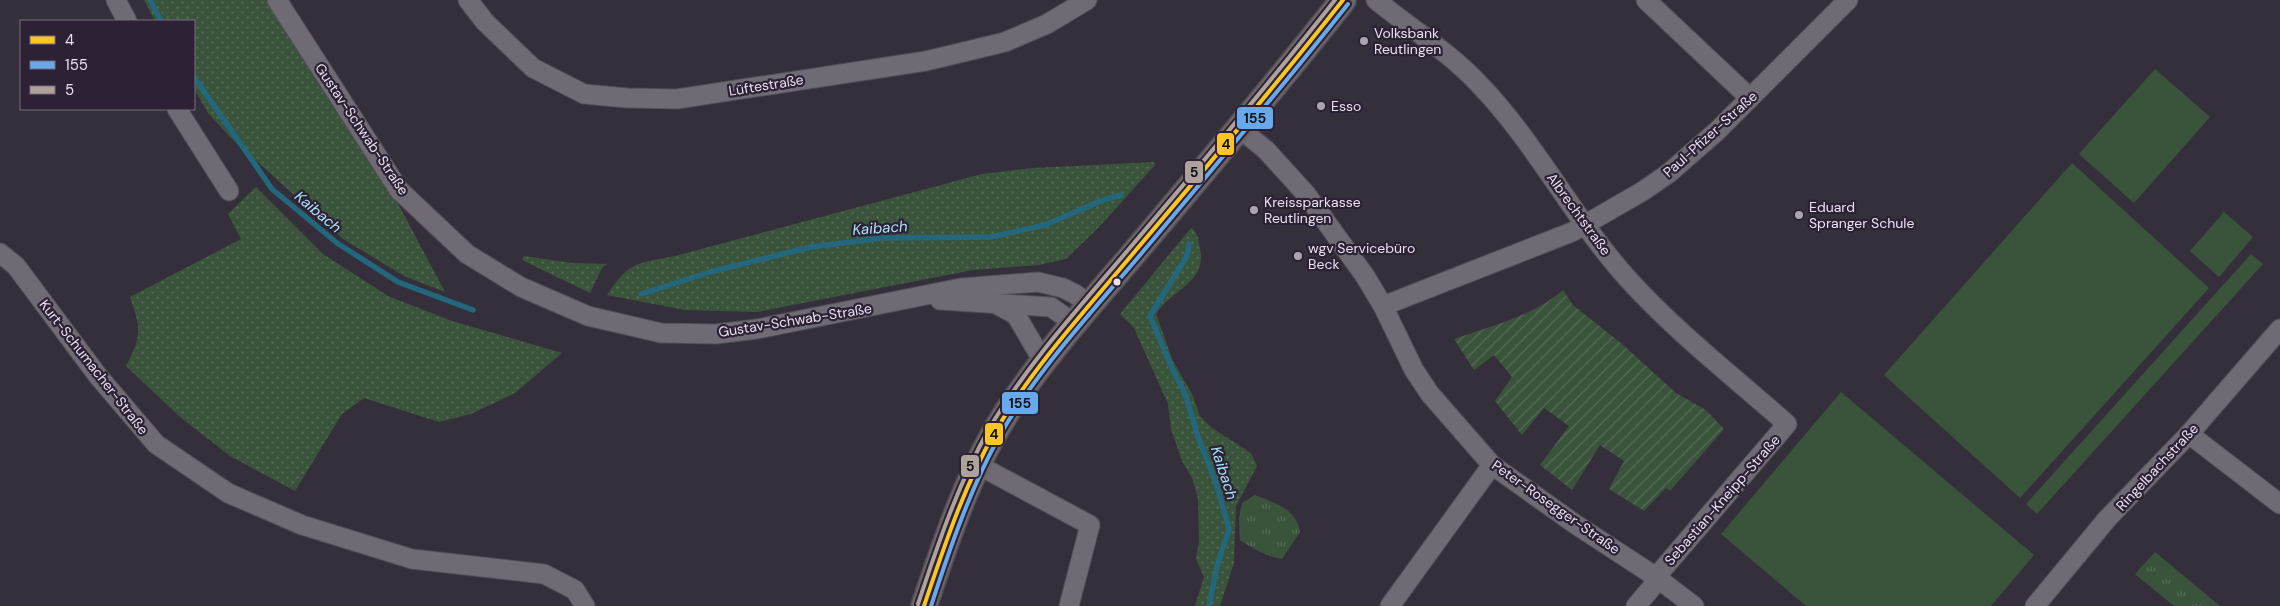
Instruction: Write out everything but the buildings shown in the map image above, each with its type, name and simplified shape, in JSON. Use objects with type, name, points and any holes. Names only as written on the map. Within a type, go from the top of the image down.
[{"type":"main road","points":[[924,606],[955,515],[978,465],[1009,409],[1082,315],[1239,128],[1343,0]]},
{"type":"street","points":[[116,0],[126,20]]},
{"type":"street","name":"Gustav-Schwab-Straße","points":[[277,0],[399,190],[467,254],[521,287],[588,316],[661,333],[716,334],[757,329],[961,288],[1038,282],[1069,291],[1082,315]]},
{"type":"street","name":"Lüftestraße","points":[[468,0],[485,22],[533,68],[584,94],[627,98],[677,99],[926,61],[996,44],[1047,24],[1087,0]]},
{"type":"street","name":"Albrechtstraße","points":[[1376,0],[1478,82],[1524,139],[1585,225],[1624,273],[1659,311],[1787,424]]},
{"type":"street","points":[[1646,0],[1750,98]]},
{"type":"street","name":"Paul-Pfizer-Straße","points":[[1382,306],[1524,252],[1585,225],[1643,191],[1669,173],[1717,131],[1848,0]]},
{"type":"street","points":[[178,110],[229,191]]},
{"type":"street","name":"Peter-Rosegger-Straße","points":[[1239,128],[1266,150],[1298,184],[1365,276],[1414,370],[1430,394],[1492,465],[1575,524],[1657,578],[1694,606]]},
{"type":"street","name":"Kurt-Schumacher-Straße","points":[[0,253],[16,266],[98,376],[156,444],[228,494],[302,525],[412,559],[544,574],[575,590],[585,606]]},
{"type":"street","name":"Gustav-Schwab-Straße","points":[[918,298],[1051,306],[1082,315]]},
{"type":"street","points":[[993,302],[1016,315],[1024,325],[1044,363]]},
{"type":"street","name":"Ringelbachstraße","points":[[2035,606],[2108,519],[2189,434],[2280,329]]},
{"type":"street","name":"Sebastian-Kneipp-Straße","points":[[1636,606],[1657,578],[1787,424]]},
{"type":"street","points":[[2189,434],[2280,504]]},
{"type":"street","points":[[978,465],[1090,525],[1069,606]]},
{"type":"street","points":[[1390,606],[1492,465]]},
{"type":"green space","points":[[144,0],[266,0],[394,196],[445,292],[404,276],[343,239],[232,139],[208,113],[195,91],[195,20],[154,20]]},
{"type":"green space","points":[[2155,69],[2210,117],[2134,203],[2079,154]]},
{"type":"green space","points":[[1154,162],[1155,165],[1099,227],[1066,259],[1039,265],[973,270],[757,312],[685,310],[607,295],[622,275],[635,265],[982,174],[1033,168]]},
{"type":"green space","points":[[2072,163],[2209,288],[2020,498],[1884,375]]},
{"type":"green space","points":[[256,187],[323,254],[388,296],[452,321],[562,353],[515,393],[471,414],[439,422],[364,398],[342,414],[295,491],[230,456],[180,417],[126,366],[135,347],[138,332],[138,325],[130,297],[241,239],[228,214]]},
{"type":"green space","points":[[2224,212],[2253,237],[2219,277],[2190,251]]},
{"type":"green space","points":[[1191,228],[1196,233],[1198,239],[1201,257],[1199,268],[1188,284],[1163,305],[1156,314],[1173,361],[1192,394],[1200,416],[1212,428],[1251,453],[1257,466],[1236,506],[1234,563],[1220,606],[1195,606],[1204,577],[1196,559],[1199,543],[1198,499],[1192,478],[1182,461],[1171,429],[1168,404],[1134,328],[1120,314]]},
{"type":"green space","points":[[2251,254],[2263,264],[2037,514],[2026,504]]},
{"type":"green space","points":[[524,256],[572,263],[607,264],[602,268],[590,293],[522,260]]},
{"type":"green space","points":[[1563,290],[1573,305],[1622,344],[1676,393],[1706,410],[1724,429],[1670,491],[1666,488],[1644,511],[1609,489],[1624,461],[1600,445],[1572,490],[1540,465],[1569,426],[1544,408],[1522,435],[1495,401],[1512,377],[1494,355],[1474,370],[1454,339],[1525,314],[1539,307]]},
{"type":"green space","points":[[1841,392],[2034,555],[1991,606],[1806,606],[1721,534]]},
{"type":"green space","points":[[1255,495],[1290,512],[1298,524],[1300,532],[1282,559],[1260,552],[1240,540],[1239,518],[1242,503]]},
{"type":"green space","points":[[2155,552],[2220,606],[2174,606],[2135,574]]},
{"type":"waterway","name":"Kaibach","points":[[150,0],[160,20]]},
{"type":"waterway","name":"Kaibach","points":[[195,78],[272,189],[337,243],[398,282],[473,310]]},
{"type":"waterway","name":"Kaibach","points":[[641,294],[710,272],[811,247],[883,238],[991,237],[1045,225],[1103,200],[1121,195]]},
{"type":"waterway","name":"Kaibach","points":[[1189,244],[1187,256],[1150,316],[1186,396],[1198,437],[1216,483],[1229,529],[1217,566],[1209,606]]},
{"type":"transit line","name":"5","points":[[918,604],[958,493],[978,450],[1004,405],[1054,337],[1233,126],[1335,0]]},
{"type":"transit line","name":"4","points":[[924,606],[955,517],[984,453],[1010,407],[1062,338],[1241,126],[1343,0]]},
{"type":"transit line","name":"155","points":[[931,606],[953,541],[979,476],[1000,435],[1031,387],[1066,342],[1246,130],[1348,4]]},
{"type":"place","name":"Volksbank Reutlingen","points":[[1364,41]]},
{"type":"place","name":"Esso","points":[[1321,106]]},
{"type":"place","name":"Kreissparkasse Reutlingen","points":[[1254,210]]},
{"type":"place","name":"Eduard Spranger Schule","points":[[1799,215]]},
{"type":"place","name":"wgv Servicebüro Beck","points":[[1298,256]]}]
